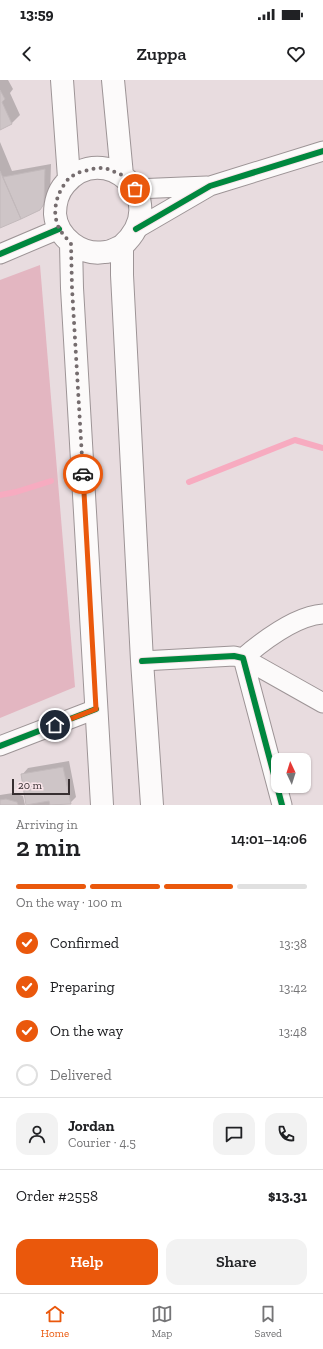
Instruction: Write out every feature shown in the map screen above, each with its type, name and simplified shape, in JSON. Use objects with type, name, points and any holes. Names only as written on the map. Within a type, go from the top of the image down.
[{"type":"main road","points":[[62,80],[69,178]]},
{"type":"main road","points":[[65,236],[87,252],[105,252],[122,246],[136,229],[140,216],[140,202],[129,182],[113,80]]},
{"type":"main road","points":[[102,805],[72,296],[65,236],[55,216],[56,202],[61,189],[69,178],[82,171],[105,168],[129,182]]},
{"type":"main road","points":[[122,246],[122,275],[142,661],[152,805]]},
{"type":"street","points":[[136,229],[210,186],[323,151]]},
{"type":"street","points":[[129,182],[210,186]]},
{"type":"street","points":[[0,254],[65,236]]},
{"type":"street","points":[[243,658],[266,638],[292,624],[318,614],[323,614]]},
{"type":"street","points":[[142,661],[234,656],[243,658],[323,703]]},
{"type":"street","points":[[243,658],[282,805]]},
{"type":"street","points":[[0,746],[96,709]]},
{"type":"shaded area","points":[[40,265],[75,687],[0,718],[0,280]]},
{"type":"building","points":[[0,90],[5,99],[2,102],[12,124],[0,130]]},
{"type":"building","points":[[45,169],[44,204],[40,210],[21,219],[3,177]]},
{"type":"building","points":[[0,171],[21,219],[0,228]]},
{"type":"building","points":[[63,767],[71,804],[50,805],[49,801],[26,805],[21,774]]},
{"type":"building","points":[[6,799],[17,802],[18,805],[0,805],[0,800]]},
{"type":"waterway","points":[[189,482],[295,440],[323,448]]},
{"type":"waterway","points":[[0,495],[16,492],[51,481]]},
{"type":"cycle path","points":[[136,229],[210,186],[323,151]]},
{"type":"cycle path","points":[[0,254],[59,229]]},
{"type":"cycle path","points":[[142,661],[234,656],[243,658],[282,805]]},
{"type":"cycle path","points":[[0,746],[96,709]]},
{"type":"way so far","points":[[83,474],[72,288],[71,244],[59,229],[55,216],[56,202],[61,189],[69,178],[77,173],[96,168],[105,168],[122,175],[135,189]]},
{"type":"route","points":[[55,725],[96,709],[83,474]]}]
